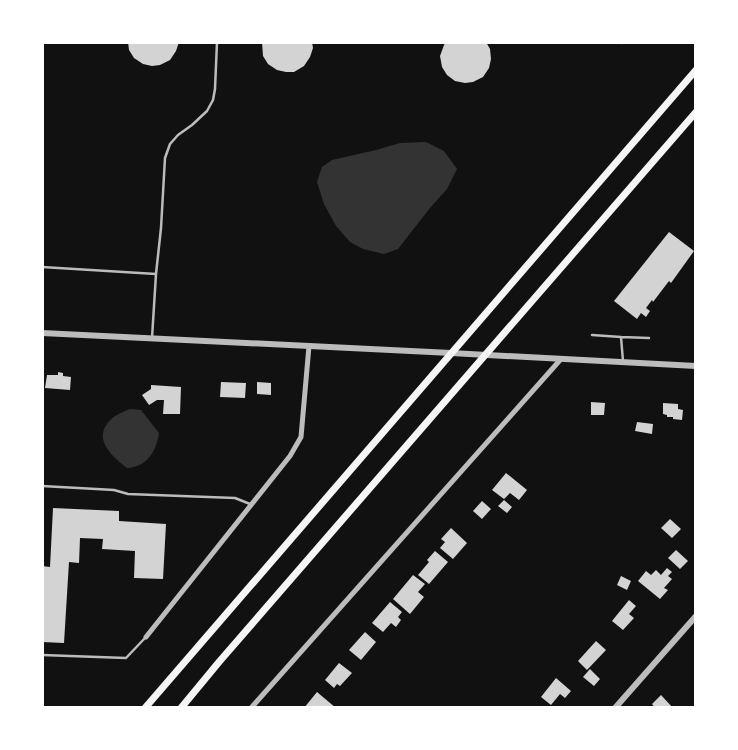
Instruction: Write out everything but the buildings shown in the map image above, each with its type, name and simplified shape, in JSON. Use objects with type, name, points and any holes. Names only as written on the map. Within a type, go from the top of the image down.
[{"type":"main road","points":[[146,708],[696,70]]},
{"type":"main road","points":[[181,708],[696,112]]},
{"type":"street","points":[[42,333],[696,366]]},
{"type":"street","points":[[146,637],[290,456],[301,437],[309,346]]},
{"type":"street","points":[[251,708],[560,359]]},
{"type":"street","points":[[615,708],[696,616]]},
{"type":"lane","points":[[152,338],[165,158],[170,144],[207,111],[213,100],[217,42]]},
{"type":"lane","points":[[42,266],[156,274]]},
{"type":"lane","points":[[592,335],[649,338]]},
{"type":"lane","points":[[621,337],[623,362]]},
{"type":"lane","points":[[42,486],[114,490],[128,494],[235,498],[251,504]]},
{"type":"lane","points":[[42,655],[126,658],[146,637]]},
{"type":"shaded area","points":[[426,142],[444,151],[457,169],[447,189],[398,249],[384,254],[363,249],[350,242],[336,226],[324,204],[317,182],[322,167],[332,160],[400,143]]},
{"type":"shaded area","points":[[130,409],[141,410],[159,433],[156,446],[149,457],[140,465],[127,468],[107,449],[103,437],[107,424],[117,415]]}]
